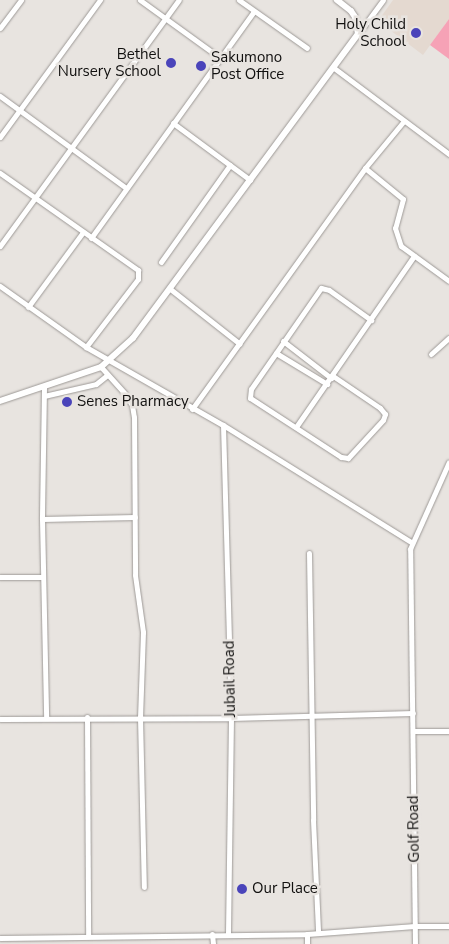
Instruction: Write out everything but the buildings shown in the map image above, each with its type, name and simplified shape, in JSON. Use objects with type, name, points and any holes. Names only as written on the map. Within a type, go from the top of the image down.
[{"type":"street","points":[[0,28],[21,0]]},
{"type":"street","points":[[0,138],[100,0]]},
{"type":"street","points":[[140,0],[220,58]]},
{"type":"street","points":[[0,246],[179,0]]},
{"type":"street","points":[[240,0],[307,48]]},
{"type":"street","points":[[337,0],[352,11],[358,34]]},
{"type":"street","points":[[0,401],[44,388],[101,367],[133,338],[383,0]]},
{"type":"street","points":[[91,238],[254,11]]},
{"type":"street","points":[[334,68],[403,122],[449,154]]},
{"type":"street","points":[[0,96],[126,188]]},
{"type":"street","points":[[192,409],[365,168],[403,122]]},
{"type":"street","points":[[173,124],[250,180]]},
{"type":"street","points":[[161,262],[230,165]]},
{"type":"street","points":[[365,168],[401,196],[402,204],[395,228],[401,246],[449,281]]},
{"type":"street","points":[[0,173],[91,238],[134,266],[139,274],[138,279],[86,347]]},
{"type":"street","points":[[28,307],[83,232]]},
{"type":"street","points":[[296,427],[414,256]]},
{"type":"street","points":[[0,286],[86,347],[223,425],[411,542],[447,473],[449,462]]},
{"type":"street","points":[[169,288],[240,344]]},
{"type":"street","points":[[283,341],[332,377],[384,411],[383,420],[348,458],[341,456],[250,398],[251,389],[283,341],[321,288],[329,290],[371,320]]},
{"type":"street","points":[[430,354],[449,338]]},
{"type":"street","points":[[276,353],[327,384]]},
{"type":"street","points":[[101,367],[125,394],[132,406],[134,417],[134,575],[143,637],[140,717],[144,887]]},
{"type":"street","points":[[44,396],[96,384],[107,375]]},
{"type":"street","points":[[44,388],[42,519],[46,718]]},
{"type":"street","name":"Jubail Road","points":[[223,425],[231,718],[228,934]]},
{"type":"street","points":[[42,519],[135,517]]},
{"type":"street","name":"Golf Road","points":[[411,542],[415,944]]},
{"type":"street","points":[[309,553],[311,716],[318,932]]},
{"type":"street","points":[[0,577],[44,577]]},
{"type":"street","points":[[0,719],[87,717],[231,718],[413,713]]},
{"type":"street","points":[[87,717],[88,936]]},
{"type":"street","points":[[413,731],[449,730]]},
{"type":"street","points":[[0,938],[307,934],[415,926],[449,926]]},
{"type":"street","points":[[212,934],[213,944]]},
{"type":"street","points":[[306,944],[307,934]]},
{"type":"shaded area","name":"Holy Child School","points":[[393,0],[449,0],[449,19],[423,55],[378,21]]},
{"type":"shaded area","points":[[449,19],[449,59],[430,45]]},
{"type":"place","name":"Holy Child School","points":[[416,33]]},
{"type":"place","name":"Bethel Nursery School","points":[[171,63]]},
{"type":"place","name":"Sakumono Post Office","points":[[201,66]]},
{"type":"place","name":"Senes Pharmacy","points":[[67,402]]},
{"type":"place","name":"Our Place","points":[[242,889]]}]
